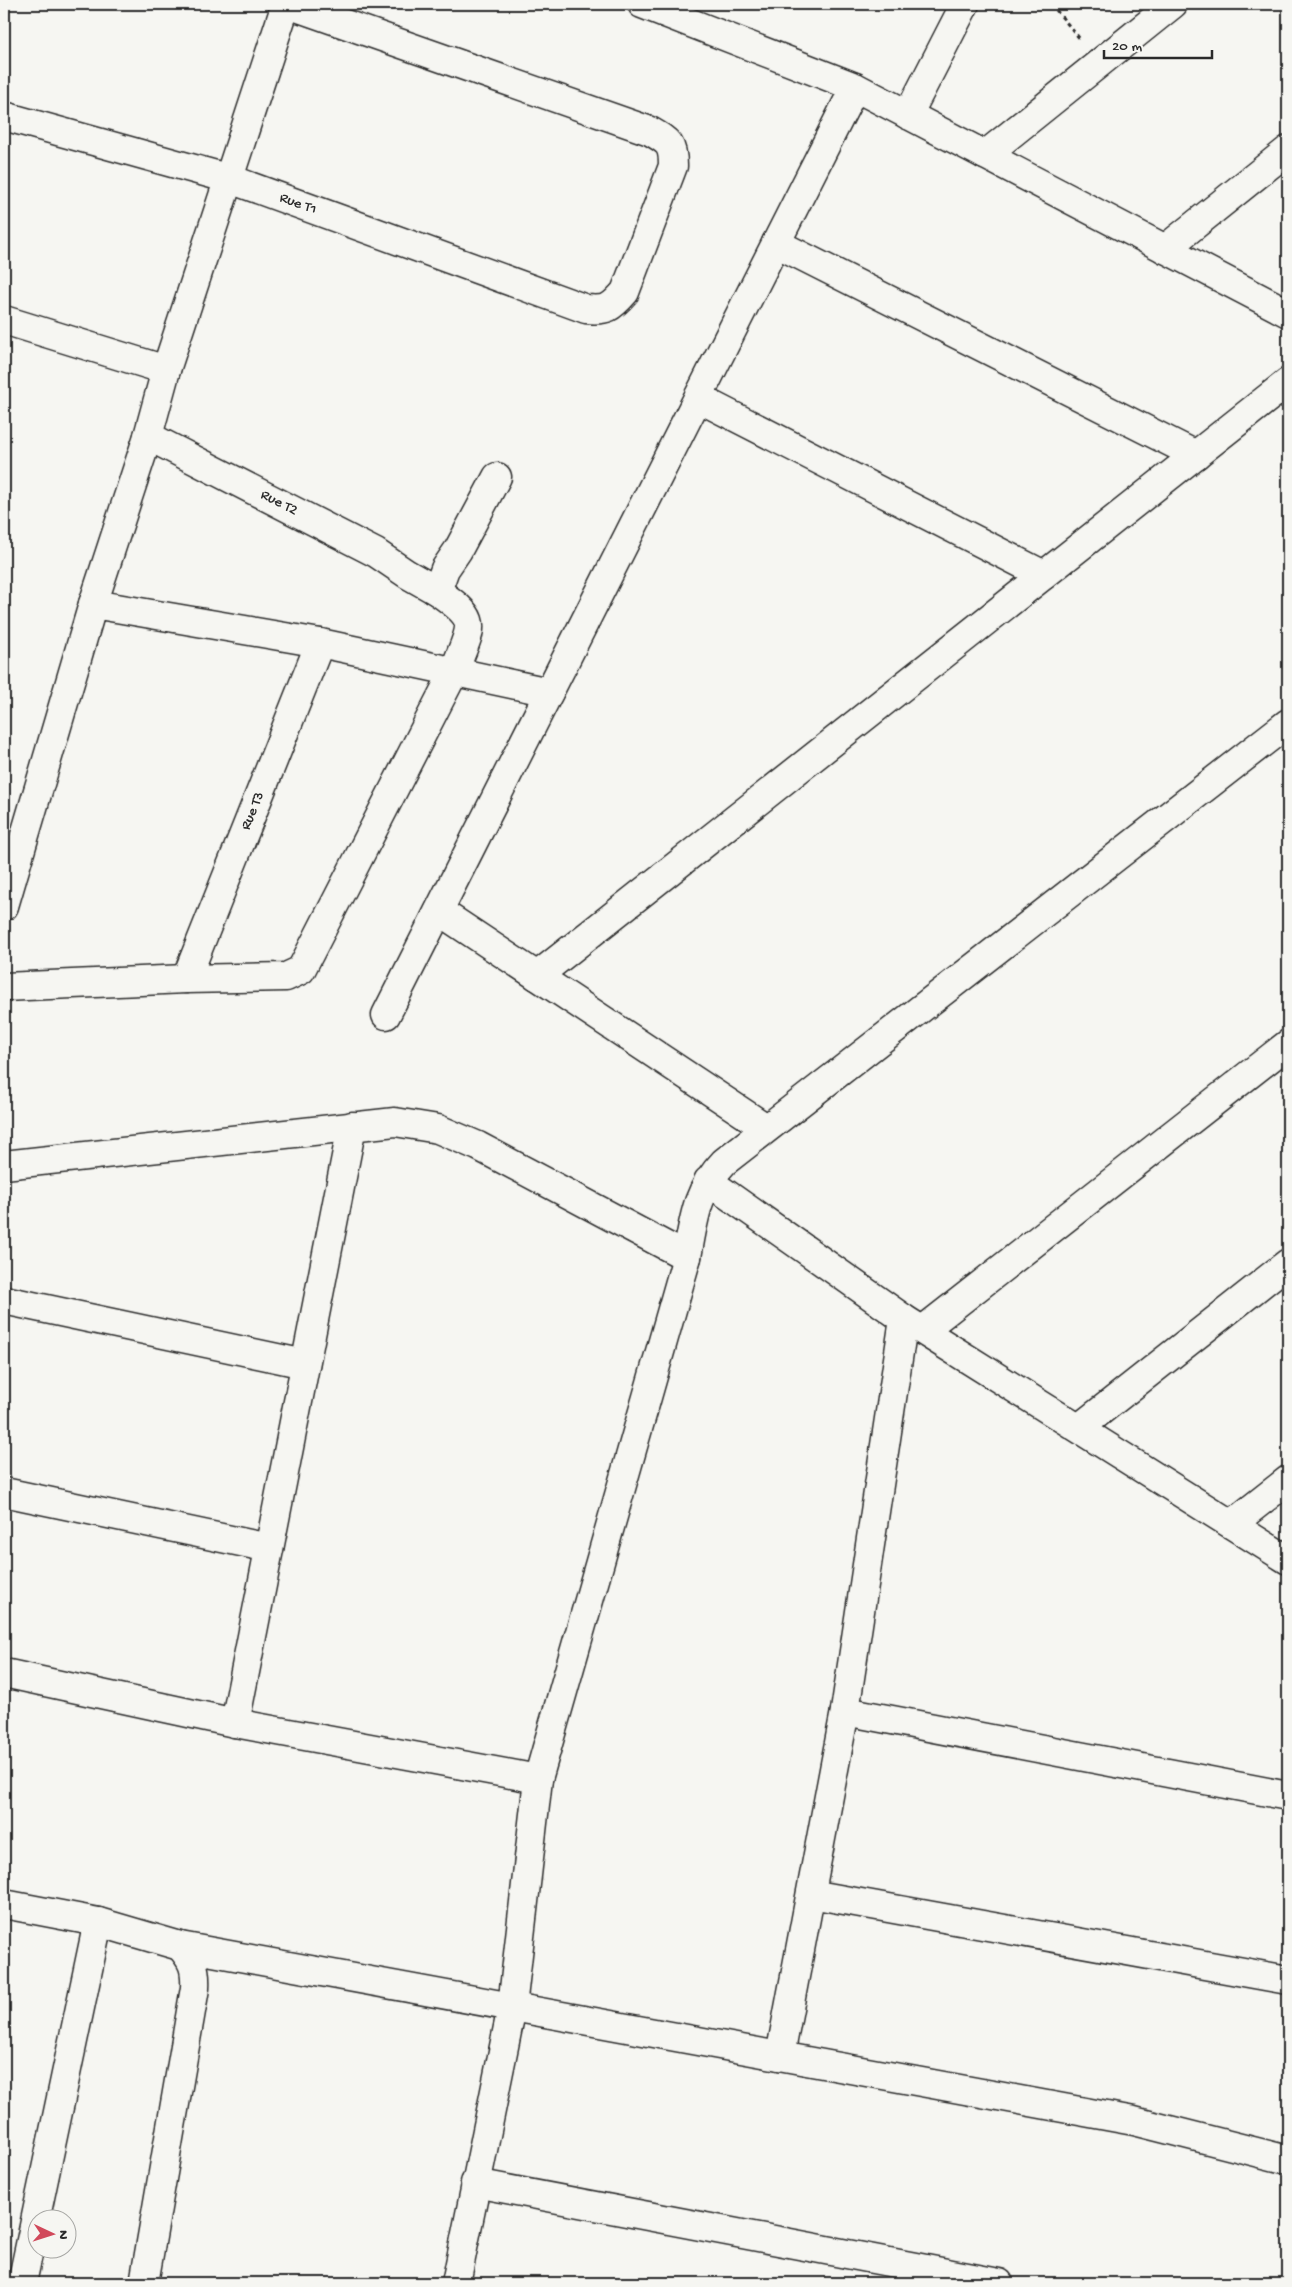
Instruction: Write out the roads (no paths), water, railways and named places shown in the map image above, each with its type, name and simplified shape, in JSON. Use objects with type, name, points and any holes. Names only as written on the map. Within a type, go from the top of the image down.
[{"type":"street","points":[[4,906],[93,604],[148,436],[166,370],[287,4]]},
{"type":"street","name":"Rue T1","points":[[4,116],[230,179],[586,309],[603,310],[615,304],[625,292],[673,166],[673,152],[670,143],[650,131],[287,4]]},
{"type":"street","points":[[642,4],[855,87],[1288,313]]},
{"type":"street","points":[[908,115],[965,4]]},
{"type":"street","points":[[985,155],[1173,4]]},
{"type":"street","points":[[386,1016],[855,87]]},
{"type":"street","points":[[1165,249],[1288,150]]},
{"type":"street","points":[[776,243],[1196,454]]},
{"type":"street","points":[[4,320],[166,370]]},
{"type":"street","points":[[536,976],[1288,382]]},
{"type":"street","points":[[698,398],[1044,575]]},
{"type":"street","name":"Rue T2","points":[[148,436],[376,553],[462,608],[469,619],[470,627],[454,672]]},
{"type":"street","points":[[437,591],[445,568],[458,550],[497,477]]},
{"type":"street","points":[[93,604],[320,643],[549,692]]},
{"type":"street","name":"Rue T3","points":[[186,979],[320,643]]},
{"type":"street","points":[[4,987],[186,979],[286,977],[301,970],[454,672]]},
{"type":"street","points":[[456,2283],[512,2008],[538,1779],[687,1257],[698,1202],[708,1181],[724,1162],[766,1128],[1288,722]]},
{"type":"street","points":[[439,911],[766,1128]]},
{"type":"street","points":[[780,2056],[845,1711],[914,1325],[1288,1044]]},
{"type":"street","points":[[4,1165],[395,1122],[438,1129],[478,1146],[687,1257]]},
{"type":"street","points":[[235,1723],[352,1126]]},
{"type":"street","points":[[708,1181],[914,1325],[1288,1560]]},
{"type":"street","points":[[1079,1428],[1288,1263]]},
{"type":"street","points":[[4,1300],[305,1364]]},
{"type":"street","points":[[1232,1524],[1288,1480]]},
{"type":"street","points":[[4,1492],[269,1548]]},
{"type":"street","points":[[4,1673],[235,1723],[538,1779]]},
{"type":"street","points":[[845,1711],[1288,1796]]},
{"type":"street","points":[[811,1894],[1288,1980]]},
{"type":"street","points":[[4,1904],[98,1922],[180,1946],[1134,2121],[1288,2160]]},
{"type":"street","points":[[22,2283],[98,1922]]},
{"type":"street","points":[[144,2283],[195,1988],[196,1971],[189,1956],[180,1946]]},
{"type":"street","points":[[475,2183],[999,2283]]}]
